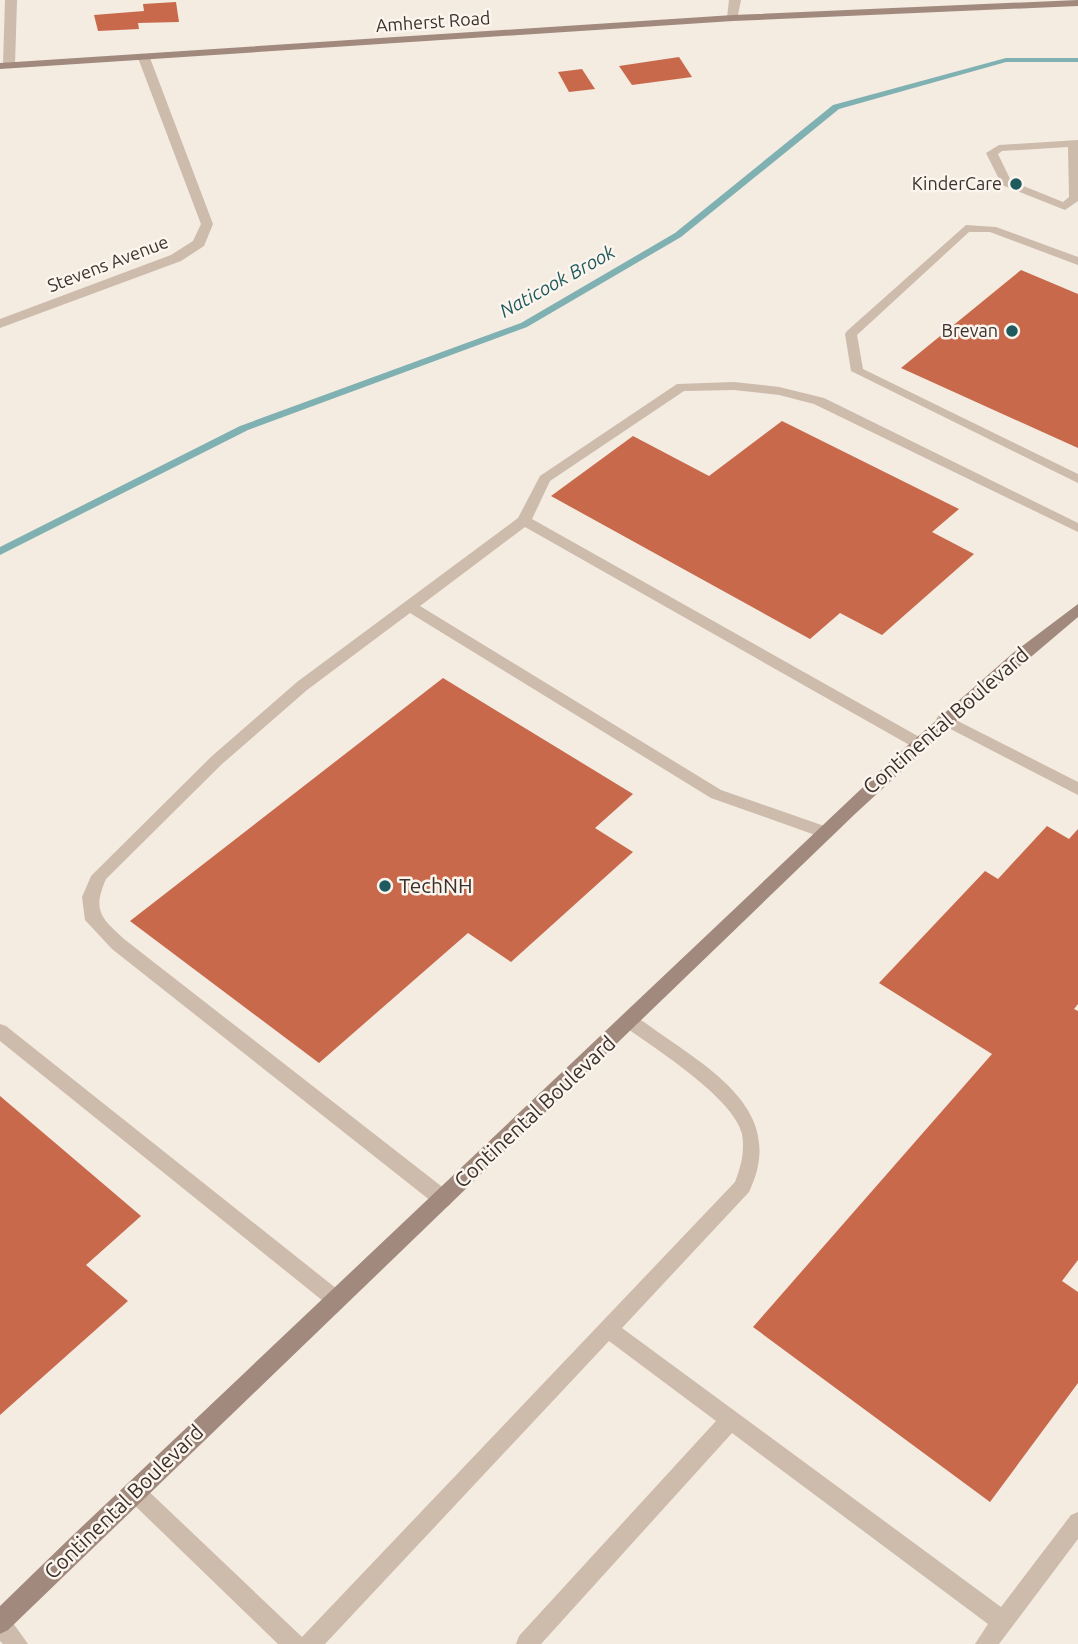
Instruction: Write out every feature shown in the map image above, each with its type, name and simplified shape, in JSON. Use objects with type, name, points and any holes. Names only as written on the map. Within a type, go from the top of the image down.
[{"type":"street","points":[[4,66],[11,0]]},
{"type":"street","points":[[733,18],[736,0]]},
{"type":"street","name":"Amherst Road","points":[[4,66],[733,18],[1078,3]]},
{"type":"street","name":"Stevens Avenue","points":[[0,324],[176,258],[199,243],[207,224],[144,58]]},
{"type":"street","name":"Continental Boulevard","points":[[0,1623],[134,1491],[631,1021],[918,743],[1078,610]]},
{"type":"lane","points":[[1075,143],[1075,198],[1065,207],[1006,183],[992,153],[999,148],[1075,143]]},
{"type":"lane","points":[[1078,261],[992,229],[966,228],[850,334],[857,371],[1078,479]]},
{"type":"lane","points":[[443,1199],[118,944],[93,920],[90,897],[99,876],[217,760],[302,686],[524,521],[545,479],[681,387],[734,386],[779,391],[818,401],[1078,528]]},
{"type":"lane","points":[[524,521],[918,743]]},
{"type":"lane","points":[[411,607],[716,794],[824,832]]},
{"type":"lane","points":[[944,719],[1078,789]]},
{"type":"lane","points":[[310,1644],[743,1186],[753,1163],[753,1139],[746,1116],[730,1095],[631,1021]]},
{"type":"lane","points":[[0,1031],[335,1299]]},
{"type":"lane","points":[[608,1329],[1002,1621]]},
{"type":"lane","points":[[527,1644],[729,1421]]},
{"type":"lane","points":[[134,1491],[294,1644]]},
{"type":"lane","points":[[986,1644],[1002,1621],[1071,1545],[1078,1522]]},
{"type":"lane","points":[[0,1623],[17,1644]]},
{"type":"building","points":[[176,2],[179,22],[138,23],[139,29],[98,31],[94,15],[144,11],[143,4]]},
{"type":"building","points":[[679,57],[692,77],[632,85],[619,66]]},
{"type":"building","points":[[582,69],[595,89],[569,92],[558,72]]},
{"type":"building","name":"Brevan","points":[[1021,270],[1078,294],[1078,448],[901,368]]},
{"type":"building","points":[[782,421],[959,509],[932,532],[974,554],[882,635],[840,613],[810,639],[551,496],[633,436],[709,476]]},
{"type":"building","name":"TechNH","points":[[443,678],[633,794],[595,828],[633,852],[511,962],[468,933],[319,1063],[130,921]]},
{"type":"building","points":[[1047,826],[1069,839],[1078,829],[1078,1004],[1074,1009],[1078,1011],[1078,1260],[1062,1281],[1078,1292],[1078,1383],[990,1502],[753,1327],[992,1054],[879,983],[985,871],[998,879]]},
{"type":"building","points":[[0,1096],[141,1216],[86,1265],[128,1301],[0,1415]]},
{"type":"waterway","name":"Naticook Brook","points":[[0,551],[244,428],[524,325],[678,235],[836,107],[1006,60],[1078,60]]},
{"type":"place","name":"KinderCare","points":[[1016,184]]},
{"type":"place","name":"Brevan","points":[[1012,331]]},
{"type":"place","name":"TechNH","points":[[385,886]]}]
